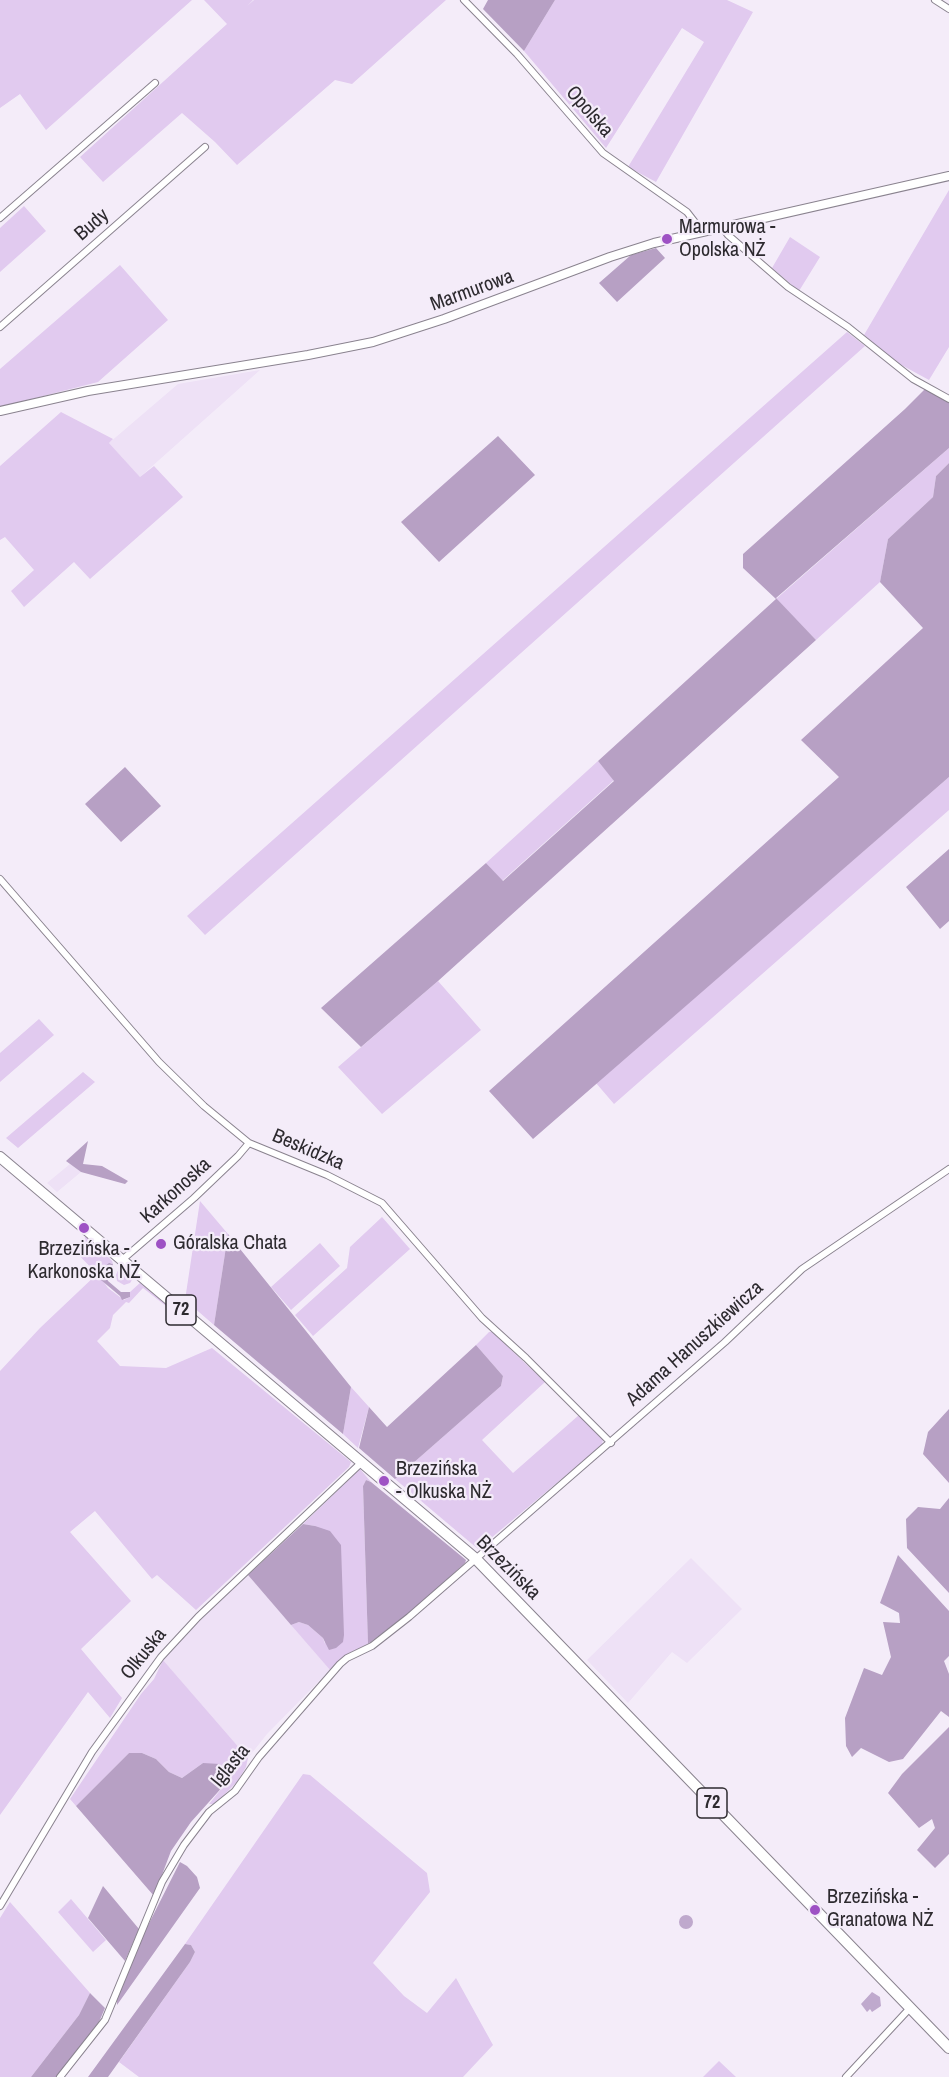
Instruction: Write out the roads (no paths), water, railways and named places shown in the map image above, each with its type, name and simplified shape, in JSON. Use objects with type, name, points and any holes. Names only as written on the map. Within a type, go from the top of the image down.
[{"type":"main road","name":"Brzezińska","points":[[0,1157],[476,1559],[949,2048]]},
{"type":"street","name":"Opolska","points":[[464,0],[517,54],[598,148],[618,165],[687,212],[701,230]]},
{"type":"street","points":[[935,0],[949,9]]},
{"type":"street","points":[[0,218],[154,82]]},
{"type":"street","name":"Budy","points":[[0,327],[205,147]]},
{"type":"street","name":"Marmurowa","points":[[0,411],[88,391],[373,342],[434,323],[651,243],[949,176]]},
{"type":"street","points":[[721,226],[728,235],[788,286],[848,327],[913,379],[949,399]]},
{"type":"street","name":"Beskidzka","points":[[0,879],[159,1062],[204,1106],[249,1143],[327,1174],[382,1203],[482,1318],[526,1358],[611,1443]]},
{"type":"street","name":"Karkonoska","points":[[122,1260],[194,1198],[249,1143]]},
{"type":"street","name":"Adama Hanuszkiewicza","points":[[476,1559],[725,1342],[814,1259],[949,1169]]},
{"type":"street","name":"Olkuska","points":[[0,1906],[92,1752],[159,1659],[198,1617],[362,1462]]},
{"type":"street","name":"Iglasta","points":[[60,2077],[105,2020],[162,1882],[196,1828],[209,1812],[235,1791],[259,1757],[340,1664],[382,1639],[476,1559]]},
{"type":"street","points":[[846,2077],[910,2008]]},
{"type":"place","name":"Marmurowa - Opolska NŻ","points":[[667,239]]},
{"type":"place","name":"Brzezińska - Karkonoska NŻ","points":[[84,1228]]},
{"type":"place","name":"Góralska Chata","points":[[161,1244]]},
{"type":"place","name":"Brzezińska - Olkuska NŻ","points":[[384,1481]]},
{"type":"place","name":"Brzezińska - Granatowa NŻ","points":[[815,1910]]}]
